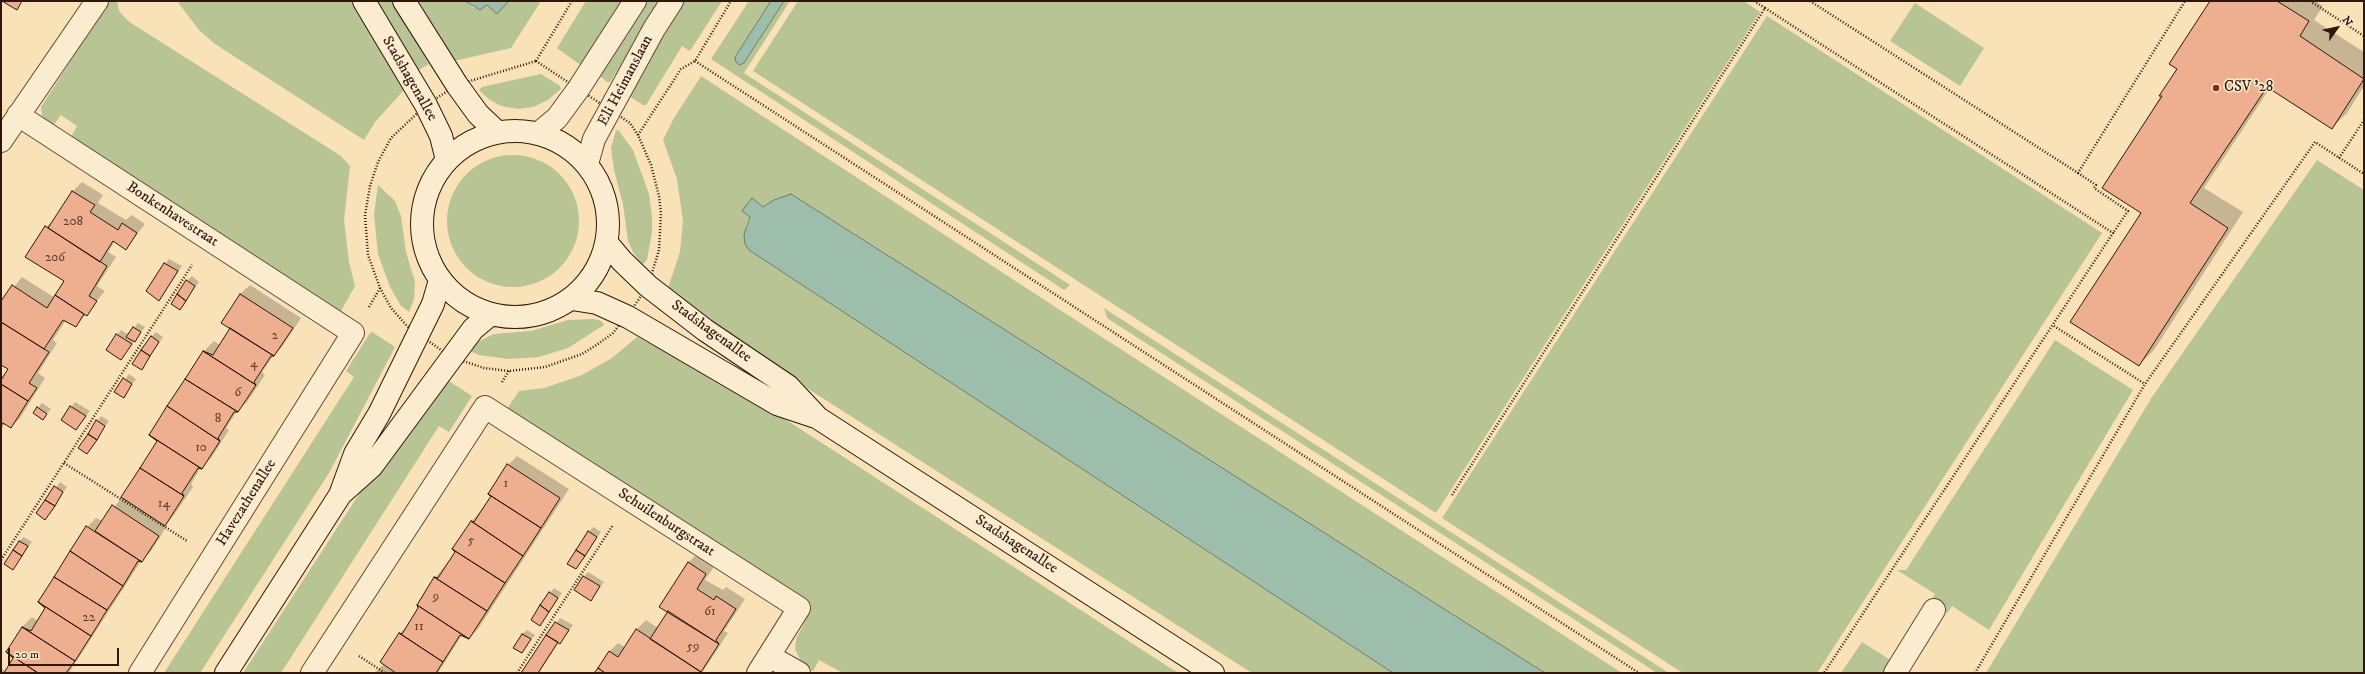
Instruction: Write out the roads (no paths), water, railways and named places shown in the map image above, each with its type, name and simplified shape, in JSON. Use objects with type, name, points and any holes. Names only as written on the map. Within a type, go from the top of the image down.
[{"type":"main road","points":[[1,141],[97,1]]},
{"type":"main road","name":"Stadshagenallee","points":[[364,1],[426,105],[441,136],[448,160]]},
{"type":"main road","points":[[404,1],[457,85],[478,114],[497,132]]},
{"type":"main road","name":"Eli Heimanslaan","points":[[539,134],[557,118],[579,88],[635,1]]},
{"type":"main road","name":"Eli Heimanslaan","points":[[587,164],[594,139],[654,29],[672,1]]},
{"type":"main road","name":"Bonkenhavestraat","points":[[18,115],[353,333]]},
{"type":"main road","points":[[512,130],[539,134],[565,145],[587,164],[595,176],[606,201],[609,229],[607,243],[602,259],[594,274],[572,298],[547,312],[533,316],[504,317],[491,314],[462,301],[440,280],[431,266],[426,251],[422,235],[422,218],[429,187],[437,172],[448,160],[470,142],[497,132],[512,130]]},
{"type":"main road","name":"Stadshagenallee","points":[[607,243],[622,262],[648,286],[705,330],[788,386],[818,418]]},
{"type":"main road","points":[[226,673],[340,495],[355,454],[379,414],[434,304],[440,280]]},
{"type":"main road","name":"Stadshagenallee","points":[[572,298],[597,303],[628,317],[777,404],[818,418],[1213,673]]},
{"type":"main road","points":[[340,495],[372,466],[451,357],[473,329],[491,314]]},
{"type":"main road","name":"Havezathenallee","points":[[140,673],[353,333]]},
{"type":"main road","name":"Schuilenburgstraat","points":[[312,673],[485,407],[799,608],[764,665],[799,673]]},
{"type":"main road","points":[[1895,673],[1934,610]]},
{"type":"place","name":"CSV '28","points":[[2216,88]]}]
